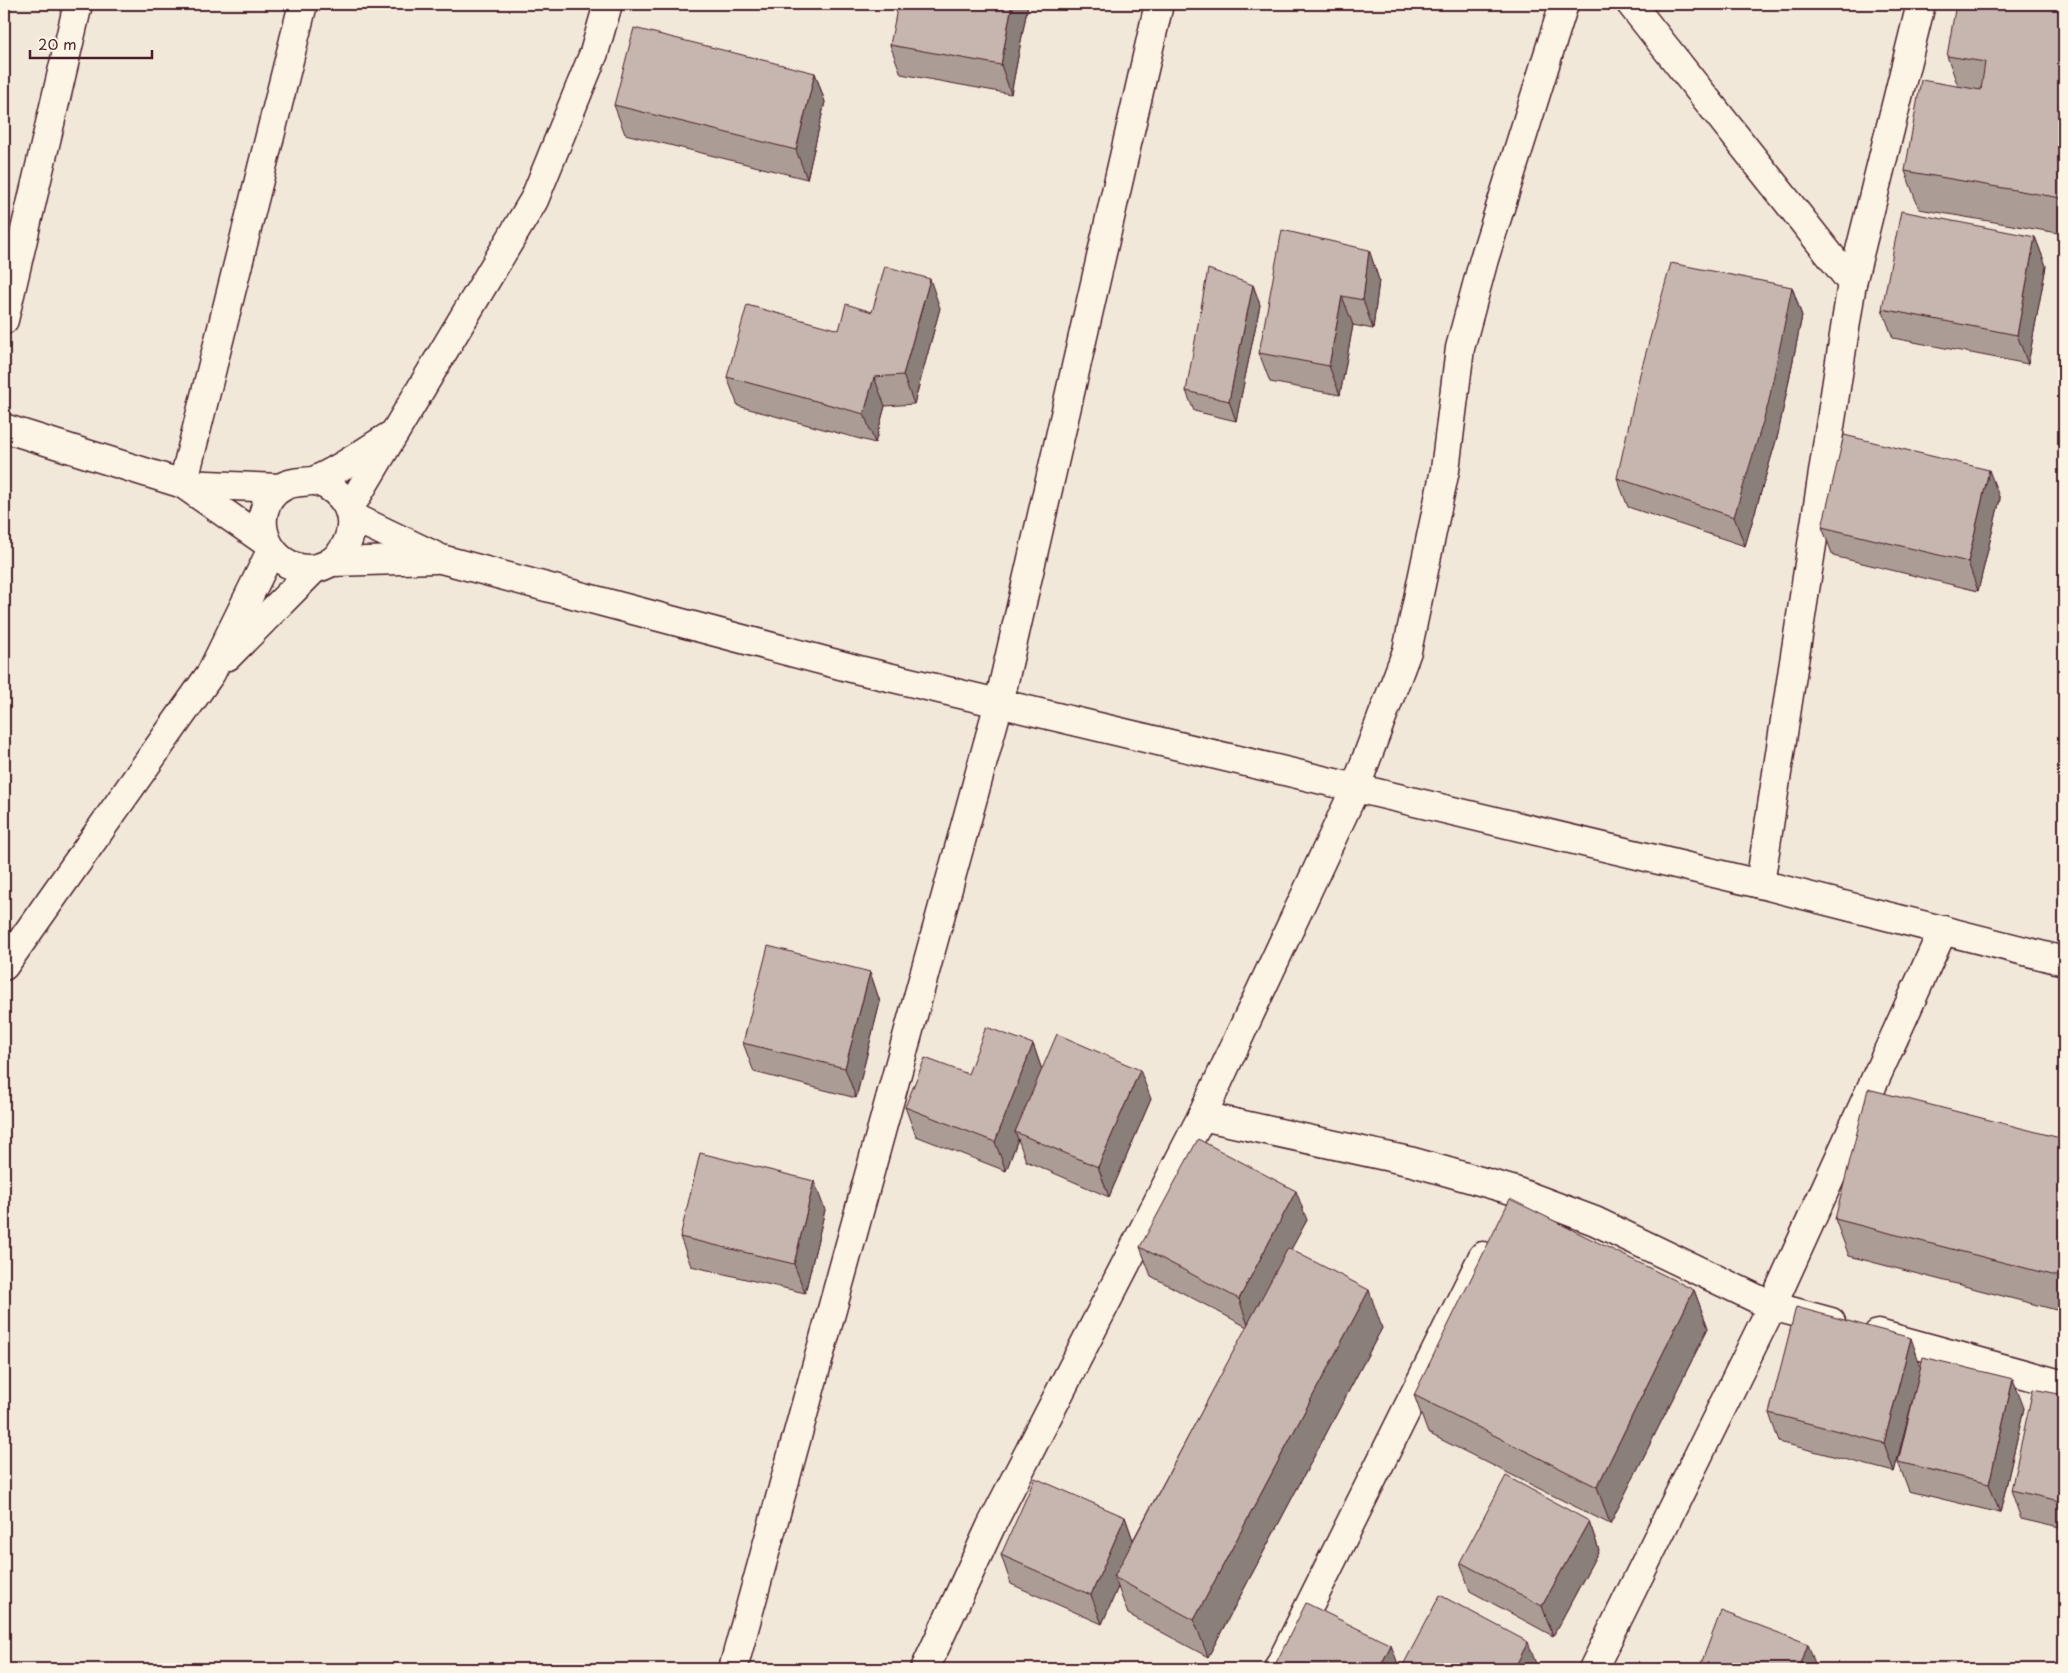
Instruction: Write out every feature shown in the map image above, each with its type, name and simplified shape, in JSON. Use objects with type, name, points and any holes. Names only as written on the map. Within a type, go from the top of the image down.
[{"type":"street","points":[[4,320],[78,4]]},
{"type":"street","points":[[183,484],[304,4]]},
{"type":"street","points":[[350,513],[393,434],[534,200],[594,53],[608,4]]},
{"type":"street","points":[[733,1669],[999,703],[1159,4]]},
{"type":"street","points":[[925,1669],[996,1518],[1202,1116],[1355,789],[1406,651],[1445,470],[1460,348],[1484,259],[1564,4]]},
{"type":"street","points":[[1631,4],[1852,283]]},
{"type":"street","points":[[1760,884],[1852,283],[1921,4]]},
{"type":"street","points":[[4,428],[183,484],[281,488],[298,481],[316,481],[330,486],[341,496],[350,513],[350,534],[344,550],[323,565],[211,674],[4,966]]},
{"type":"street","points":[[316,481],[393,434]]},
{"type":"street","points":[[183,484],[268,547],[283,562],[298,568],[441,559]]},
{"type":"street","points":[[211,674],[268,547],[262,522],[268,503],[281,488]]},
{"type":"street","points":[[350,513],[441,559],[859,670],[1760,884],[2064,960]]},
{"type":"street","points":[[1593,1669],[1772,1306],[1944,930]]},
{"type":"street","points":[[1202,1116],[1413,1162],[1515,1191],[1595,1221],[1772,1306],[2064,1385]]},
{"type":"street","points":[[1278,1669],[1515,1191]]},
{"type":"building","points":[[898,4],[1012,4],[1001,65],[890,45]]},
{"type":"building","points":[[1956,4],[2064,4],[2064,180],[2061,198],[1905,171],[1921,80],[1981,90],[1985,62],[1947,56]]},
{"type":"building","points":[[634,28],[815,73],[796,150],[614,105]]},
{"type":"building","points":[[1901,211],[2035,237],[2017,335],[1882,309]]},
{"type":"building","points":[[1282,230],[1369,250],[1363,300],[1342,296],[1329,366],[1259,353]]},
{"type":"building","points":[[1671,263],[1792,287],[1768,405],[1734,517],[1617,478],[1640,374]]},
{"type":"building","points":[[885,266],[930,279],[903,375],[874,377],[864,414],[727,377],[747,305],[839,330],[846,304],[872,312]]},
{"type":"building","points":[[1208,269],[1253,285],[1229,401],[1186,391]]},
{"type":"building","points":[[2064,312],[2064,335],[2059,334]]},
{"type":"building","points":[[1844,435],[1989,470],[1968,562],[1822,527]]},
{"type":"building","points":[[768,946],[870,972],[845,1068],[743,1043]]},
{"type":"building","points":[[986,1027],[1033,1044],[995,1142],[905,1107],[925,1058],[968,1074]]},
{"type":"building","points":[[1057,1034],[1140,1070],[1098,1167],[1015,1132]]},
{"type":"building","points":[[1868,1089],[2064,1139],[2064,1278],[1835,1219]]},
{"type":"building","points":[[1198,1139],[1296,1191],[1239,1299],[1140,1247]]},
{"type":"building","points":[[700,1153],[814,1181],[794,1264],[680,1237]]},
{"type":"building","points":[[1510,1199],[1694,1290],[1597,1487],[1414,1395]]},
{"type":"building","points":[[1288,1248],[1369,1290],[1194,1620],[1114,1577]]},
{"type":"building","points":[[1796,1307],[1911,1338],[1884,1443],[1769,1413]]},
{"type":"building","points":[[1923,1357],[2013,1379],[1989,1484],[1898,1462]]},
{"type":"building","points":[[2033,1389],[2064,1395],[2064,1502],[2011,1490]]},
{"type":"building","points":[[1506,1476],[1589,1521],[1542,1606],[1460,1562]]},
{"type":"building","points":[[1035,1478],[1125,1517],[1091,1595],[1001,1555]]},
{"type":"building","points":[[1440,1595],[1528,1642],[1514,1669],[1401,1669]]},
{"type":"building","points":[[1306,1603],[1391,1645],[1379,1669],[1273,1669]]},
{"type":"building","points":[[1721,1611],[1808,1644],[1799,1669],[1699,1669]]}]
